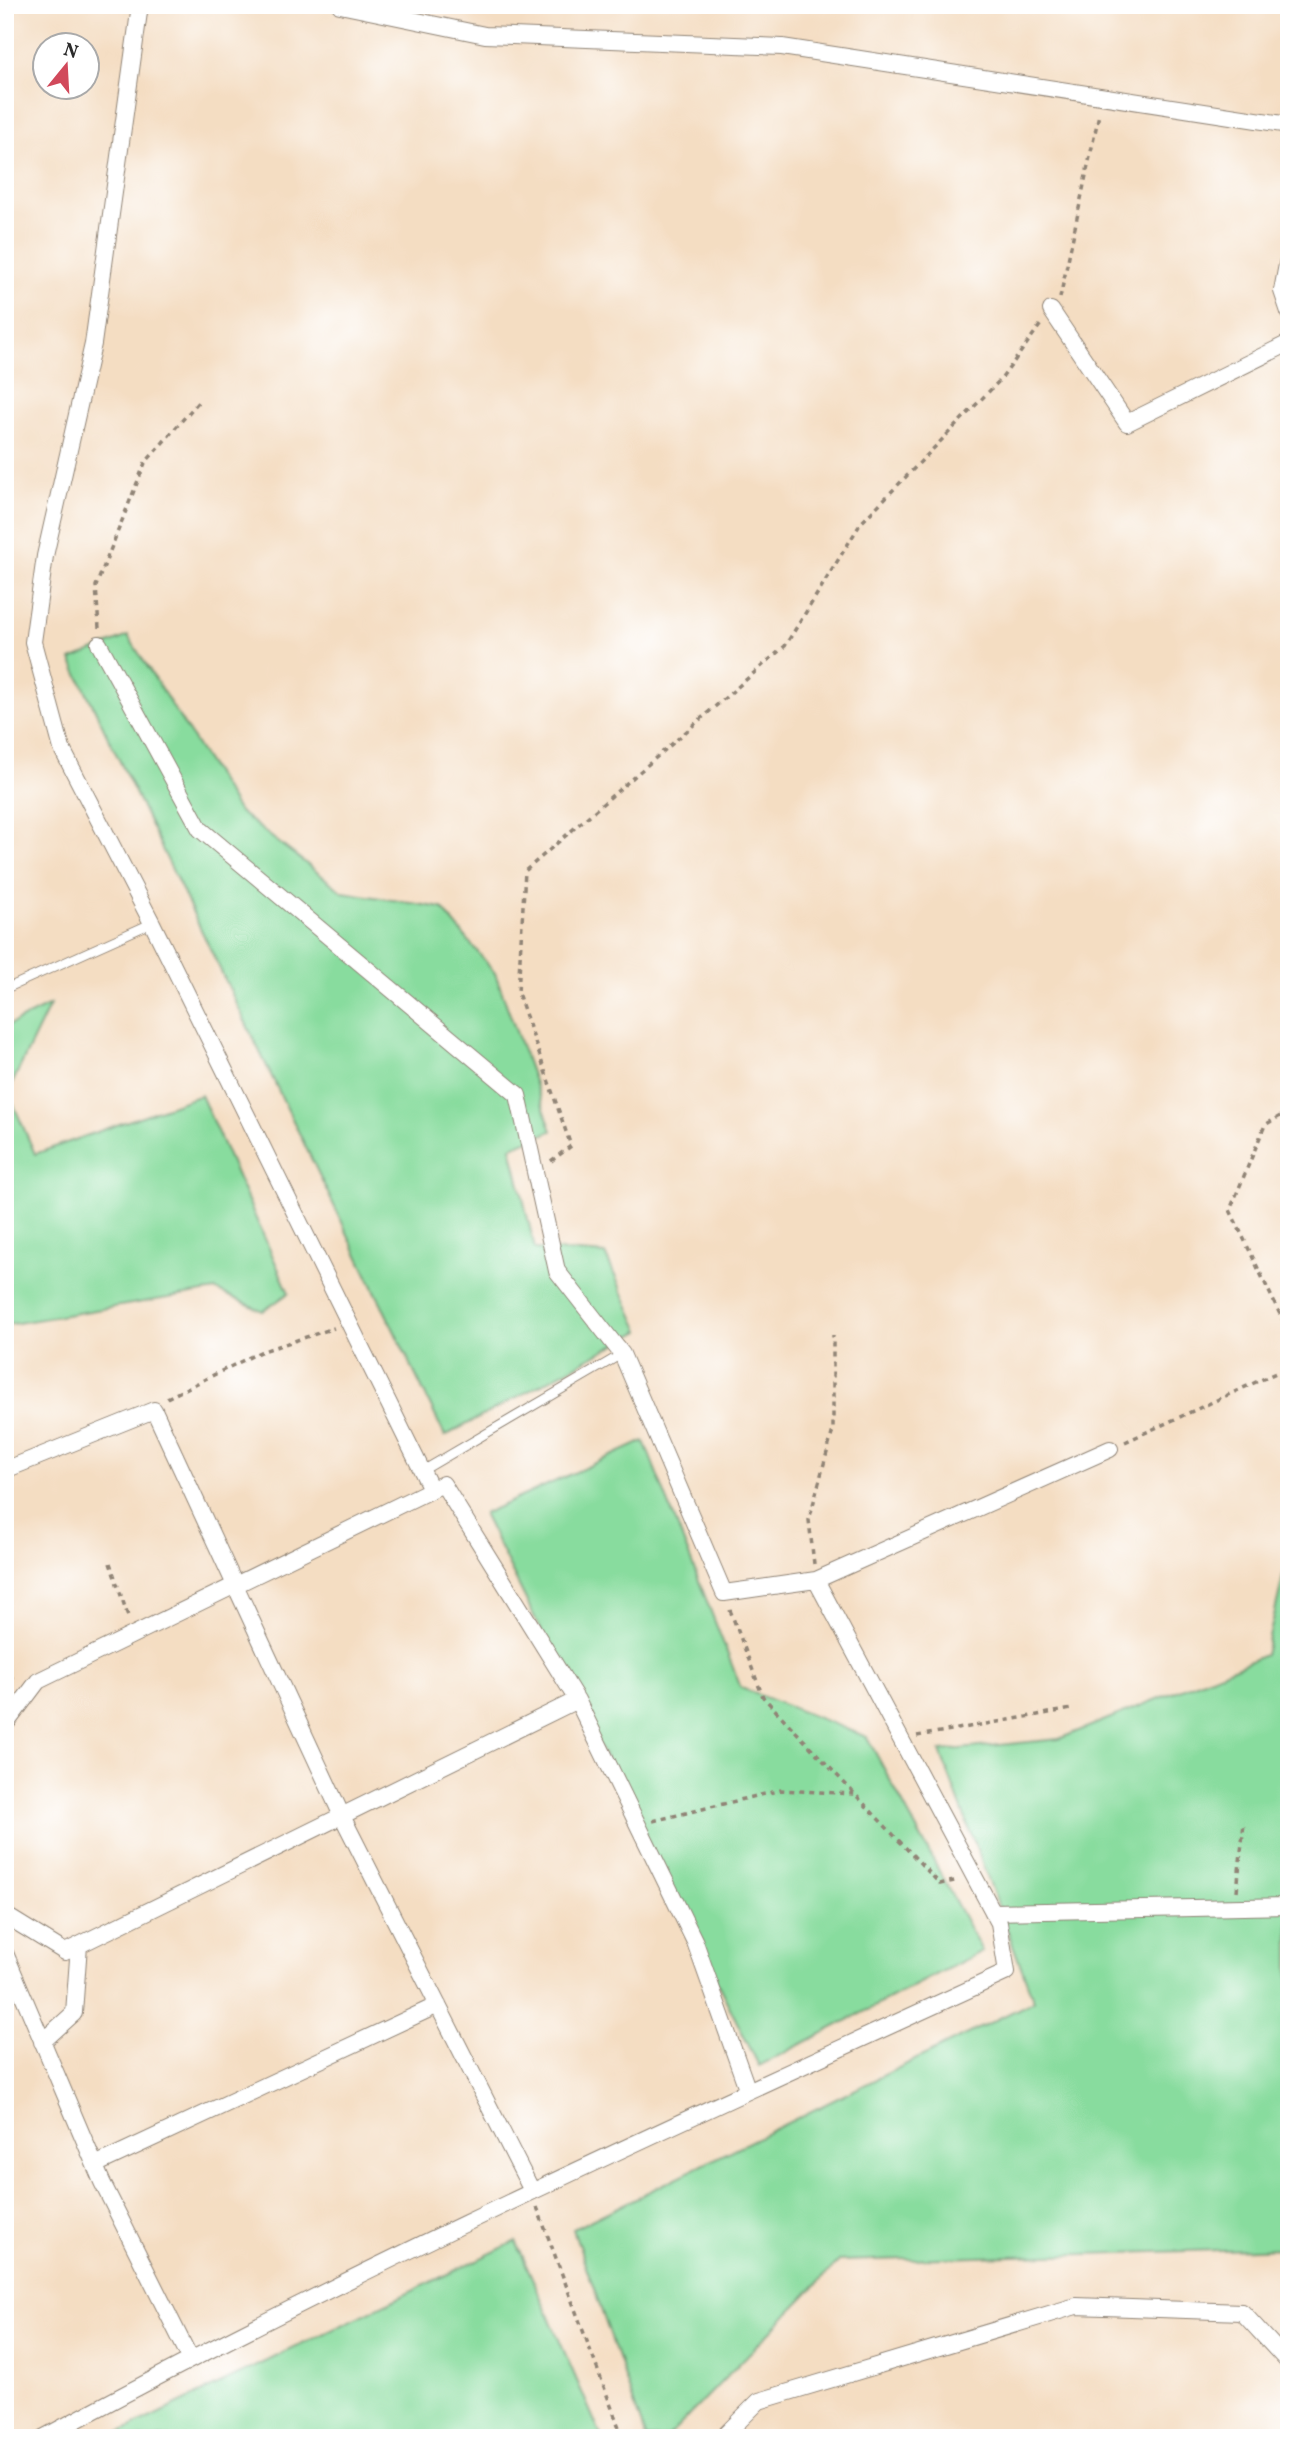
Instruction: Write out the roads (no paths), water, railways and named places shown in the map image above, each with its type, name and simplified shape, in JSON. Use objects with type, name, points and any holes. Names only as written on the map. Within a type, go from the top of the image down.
[{"type":"street","points":[[140,5],[93,344],[45,556],[33,642],[62,749],[152,923],[431,1489]]},
{"type":"street","points":[[340,5],[485,35],[782,47],[1289,125]]},
{"type":"street","points":[[1289,254],[1282,291],[1289,312]]},
{"type":"street","points":[[1051,310],[1127,423],[1289,342]]},
{"type":"street","points":[[99,644],[200,829],[518,1095],[557,1271],[622,1354],[723,1593],[816,1580],[1110,1449]]},
{"type":"street","points":[[5,1470],[154,1410],[342,1816],[531,2189]]},
{"type":"street","points":[[5,1725],[38,1681],[443,1484],[577,1700],[695,1942],[748,2091]]},
{"type":"street","points":[[43,2438],[190,2358],[531,2189],[1007,1972],[999,1923],[816,1580]]},
{"type":"street","points":[[5,1915],[65,1952],[577,1700]]},
{"type":"street","points":[[993,1912],[1289,1906]]},
{"type":"street","points":[[43,2042],[74,2013],[79,1945]]},
{"type":"street","points":[[5,1953],[95,2165],[190,2358]]},
{"type":"street","points":[[95,2165],[438,2005]]},
{"type":"street","points":[[722,2438],[759,2401],[1076,2306],[1242,2312],[1289,2363]]},
{"type":"lane","points":[[5,989],[152,923]]},
{"type":"lane","points":[[422,1471],[622,1354]]},
{"type":"lane","points":[[1283,2438],[1289,2424]]}]
